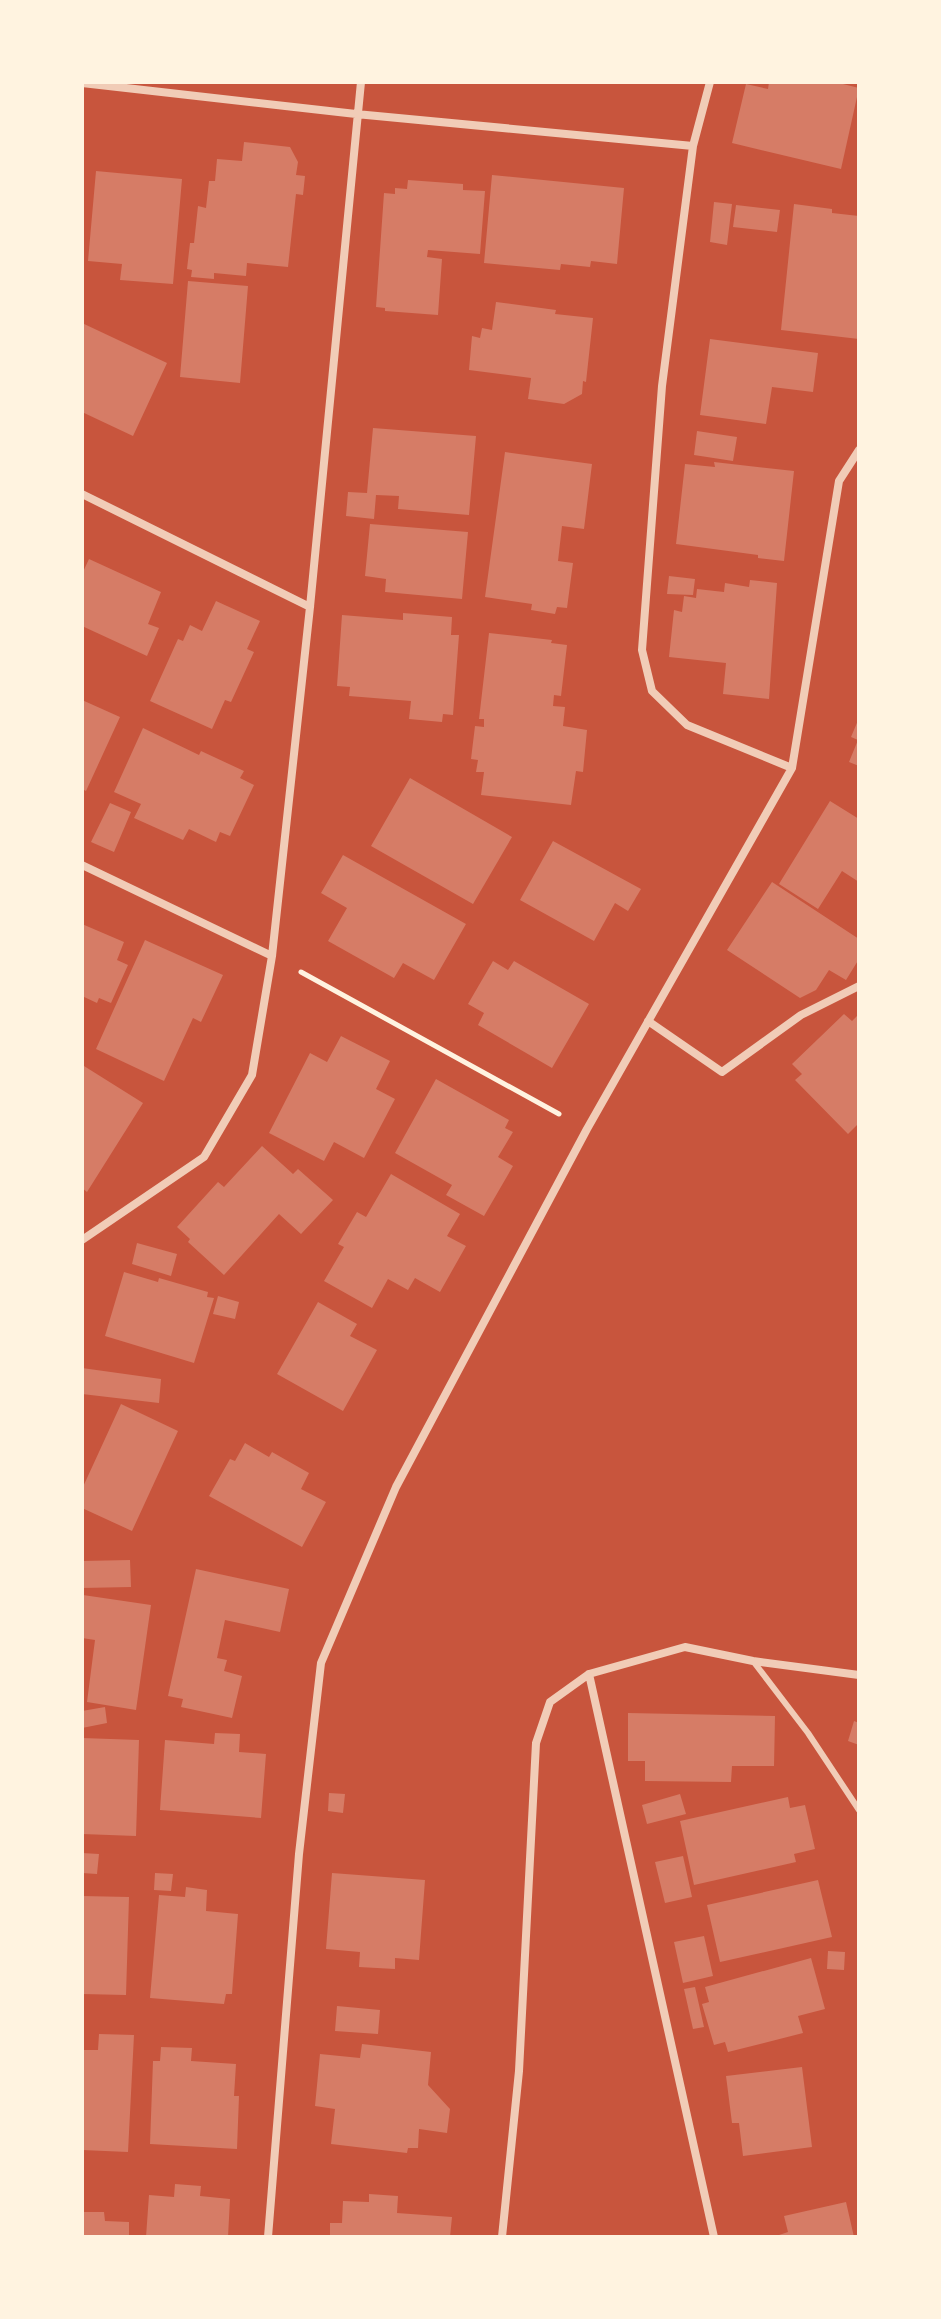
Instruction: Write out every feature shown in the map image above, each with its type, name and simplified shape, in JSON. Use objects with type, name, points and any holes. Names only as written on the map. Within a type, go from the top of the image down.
[{"type":"street","points":[[82,1240],[204,1157],[252,1075],[272,956],[310,607],[361,82]]},
{"type":"street","points":[[710,82],[693,146],[662,386],[642,650],[652,691],[687,725],[792,768]]},
{"type":"street","points":[[82,83],[356,114],[693,146]]},
{"type":"street","points":[[268,2237],[298,1869],[321,1663],[396,1487],[587,1129],[792,768],[839,481],[858,452]]},
{"type":"street","points":[[82,494],[310,607]]},
{"type":"street","points":[[82,865],[272,956]]},
{"type":"street","points":[[648,1021],[722,1072],[801,1015],[859,986]]},
{"type":"street","points":[[502,2237],[519,2071],[536,1743],[550,1702],[589,1674],[685,1647],[753,1661],[859,1675]]},
{"type":"street","points":[[589,1674],[714,2237]]},
{"type":"lane","points":[[753,1661],[808,1733],[859,1810]]},
{"type":"path","points":[[272,956],[587,1129]]},
{"type":"building","points":[[769,82],[835,82],[859,88],[841,169],[732,143],[746,84],[768,89]]},
{"type":"building","points":[[244,142],[290,147],[298,162],[296,175],[305,176],[303,195],[296,194],[288,267],[247,263],[246,276],[214,273],[214,279],[191,277],[192,270],[187,269],[190,243],[194,243],[198,206],[206,208],[209,181],[215,181],[217,159],[242,161]]},
{"type":"building","points":[[96,171],[182,179],[173,284],[120,280],[122,264],[88,261]]},
{"type":"building","points":[[492,175],[624,188],[617,264],[591,261],[590,267],[561,264],[560,270],[484,263]]},
{"type":"building","points":[[408,180],[463,184],[463,190],[485,191],[480,254],[428,250],[427,257],[442,259],[438,315],[385,311],[385,308],[376,307],[384,193],[395,194],[395,188],[407,189]]},
{"type":"building","points":[[714,202],[732,204],[727,245],[710,242]]},
{"type":"building","points":[[794,204],[859,216],[859,339],[781,330]]},
{"type":"building","points":[[736,205],[780,210],[777,232],[733,227]]},
{"type":"building","points":[[188,281],[248,286],[240,383],[180,377]]},
{"type":"building","points":[[496,302],[593,318],[582,394],[564,404],[528,399],[531,378],[469,370],[472,336],[480,338],[482,328],[492,330]]},
{"type":"building","points":[[82,323],[167,363],[133,436],[82,412]]},
{"type":"building","points":[[710,339],[818,353],[813,392],[772,387],[766,424],[700,415]]},
{"type":"building","points":[[373,428],[476,436],[469,515],[398,509],[399,496],[376,495],[374,519],[346,516],[348,492],[367,493]]},
{"type":"building","points":[[697,431],[737,437],[733,461],[694,455]]},
{"type":"building","points":[[505,452],[592,464],[584,529],[562,526],[558,561],[573,563],[567,608],[557,607],[555,614],[531,610],[532,604],[485,597]]},
{"type":"building","points":[[714,462],[794,471],[784,561],[676,544],[685,464],[715,467]]},
{"type":"building","points":[[370,524],[468,532],[462,599],[385,592],[386,579],[365,576]]},
{"type":"building","points":[[89,559],[161,592],[148,624],[159,628],[147,656],[82,626],[82,574]]},
{"type":"building","points":[[669,576],[695,579],[693,595],[667,594]]},
{"type":"building","points":[[750,580],[777,583],[769,699],[723,694],[726,663],[669,657],[674,610],[682,612],[684,596],[696,598],[697,589],[724,592],[725,583],[749,587]]},
{"type":"building","points":[[216,601],[260,621],[247,649],[254,652],[231,702],[225,700],[212,729],[150,701],[178,639],[183,641],[190,625],[202,631]]},
{"type":"building","points":[[403,613],[452,617],[451,635],[459,635],[453,715],[443,714],[442,722],[409,719],[411,701],[349,696],[350,687],[337,686],[342,615],[403,620]]},
{"type":"building","points":[[489,633],[552,640],[551,643],[567,645],[561,696],[554,695],[553,706],[565,707],[563,726],[587,730],[583,772],[576,771],[571,805],[481,795],[484,772],[476,772],[478,760],[471,759],[475,726],[484,727],[484,719],[479,719]]},
{"type":"building","points":[[82,700],[120,717],[86,791],[82,789]]},
{"type":"building","points":[[859,718],[859,766],[849,762],[858,740],[851,737]]},
{"type":"building","points":[[143,728],[199,755],[201,751],[244,771],[240,778],[254,785],[230,836],[220,832],[216,842],[189,829],[183,840],[134,818],[141,804],[114,792]]},
{"type":"building","points":[[410,778],[512,837],[473,904],[371,846]]},
{"type":"building","points":[[830,801],[859,819],[859,882],[842,871],[818,909],[779,884]]},
{"type":"building","points":[[110,803],[131,812],[114,852],[91,842]]},
{"type":"building","points":[[553,841],[641,889],[628,911],[615,903],[594,941],[520,900]]},
{"type":"building","points":[[343,855],[466,924],[434,980],[403,963],[394,978],[328,941],[347,908],[321,893]]},
{"type":"building","points":[[772,882],[859,939],[859,959],[846,980],[829,970],[816,990],[800,998],[727,950]]},
{"type":"building","points":[[82,924],[124,942],[117,960],[128,965],[111,1003],[99,998],[97,1003],[82,996]]},
{"type":"building","points":[[145,940],[223,975],[201,1022],[193,1018],[164,1081],[96,1049]]},
{"type":"building","points":[[493,961],[508,970],[514,961],[589,1004],[552,1068],[478,1025],[484,1013],[468,1004]]},
{"type":"building","points":[[844,1014],[852,1021],[857,1016],[859,1018],[859,1123],[848,1134],[795,1080],[802,1074],[792,1064]]},
{"type":"building","points":[[341,1036],[390,1061],[376,1089],[395,1099],[364,1158],[334,1142],[324,1161],[269,1133],[310,1053],[327,1062]]},
{"type":"building","points":[[84,1066],[143,1103],[87,1192],[82,1188]]},
{"type":"building","points":[[436,1079],[509,1120],[505,1128],[513,1132],[498,1157],[513,1166],[484,1216],[446,1195],[452,1185],[395,1153]]},
{"type":"building","points":[[262,1146],[293,1174],[298,1169],[333,1200],[301,1234],[279,1214],[224,1275],[188,1242],[190,1239],[177,1227],[218,1182],[224,1187]]},
{"type":"building","points":[[391,1174],[460,1214],[447,1236],[466,1246],[440,1292],[415,1278],[408,1290],[388,1279],[372,1308],[324,1281],[344,1247],[338,1244],[357,1212],[366,1217]]},
{"type":"building","points":[[137,1243],[177,1254],[171,1276],[132,1264]]},
{"type":"building","points":[[124,1272],[208,1292],[207,1297],[214,1298],[194,1363],[105,1336]]},
{"type":"building","points":[[218,1296],[239,1302],[235,1319],[213,1314]]},
{"type":"building","points":[[318,1302],[357,1324],[350,1336],[377,1350],[343,1411],[277,1374]]},
{"type":"building","points":[[82,1368],[161,1379],[159,1403],[82,1394]]},
{"type":"building","points":[[121,1404],[178,1431],[132,1531],[82,1508],[82,1489]]},
{"type":"building","points":[[245,1443],[269,1457],[272,1452],[309,1473],[301,1489],[326,1502],[302,1547],[209,1496],[230,1459],[235,1461]]},
{"type":"building","points":[[130,1560],[131,1587],[82,1588],[82,1561]]},
{"type":"building","points":[[196,1569],[289,1589],[280,1632],[225,1620],[217,1658],[227,1660],[224,1671],[242,1676],[232,1718],[181,1707],[183,1699],[168,1696]]},
{"type":"building","points":[[83,1595],[151,1605],[136,1710],[87,1702],[95,1640],[82,1638]]},
{"type":"building","points":[[105,1707],[107,1723],[82,1728],[82,1711]]},
{"type":"building","points":[[628,1713],[775,1716],[774,1766],[732,1766],[731,1782],[645,1781],[645,1761],[628,1761]]},
{"type":"building","points":[[854,1721],[859,1723],[859,1745],[848,1741]]},
{"type":"building","points":[[215,1733],[240,1734],[239,1752],[266,1754],[261,1818],[160,1810],[165,1740],[214,1744]]},
{"type":"building","points":[[82,1738],[139,1740],[136,1836],[82,1834]]},
{"type":"building","points":[[329,1793],[345,1794],[343,1813],[328,1811]]},
{"type":"building","points":[[680,1794],[686,1814],[647,1824],[642,1805]]},
{"type":"building","points":[[788,1797],[790,1808],[805,1805],[815,1849],[794,1854],[796,1862],[694,1885],[680,1821]]},
{"type":"building","points":[[82,1853],[99,1854],[97,1874],[82,1873]]},
{"type":"building","points":[[683,1856],[692,1897],[665,1903],[655,1862]]},
{"type":"building","points":[[155,1873],[173,1874],[171,1891],[154,1890]]},
{"type":"building","points":[[332,1873],[425,1880],[419,1960],[395,1958],[395,1969],[359,1967],[360,1952],[326,1949]]},
{"type":"building","points":[[818,1880],[832,1937],[720,1962],[707,1905]]},
{"type":"building","points":[[186,1887],[207,1890],[206,1911],[238,1914],[232,1994],[226,1994],[224,2004],[150,1998],[159,1895],[185,1897]]},
{"type":"building","points":[[82,1896],[129,1897],[126,1995],[82,1994]]},
{"type":"building","points":[[704,1936],[713,1976],[683,1983],[674,1942]]},
{"type":"building","points":[[828,1951],[845,1952],[844,1970],[827,1969]]},
{"type":"building","points":[[811,1958],[825,2009],[798,2016],[803,2033],[728,2052],[725,2042],[714,2045],[702,2004],[709,2002],[705,1987]]},
{"type":"building","points":[[695,1987],[704,2027],[693,2029],[684,1989]]},
{"type":"building","points":[[337,2006],[380,2010],[378,2034],[335,2031]]},
{"type":"building","points":[[99,2034],[134,2035],[128,2152],[82,2150],[82,2050],[98,2050]]},
{"type":"building","points":[[362,2044],[431,2052],[428,2085],[450,2109],[447,2133],[419,2129],[418,2148],[408,2148],[407,2153],[331,2144],[335,2109],[315,2106],[320,2054],[360,2058]]},
{"type":"building","points":[[161,2047],[192,2048],[191,2061],[236,2064],[234,2096],[239,2096],[237,2149],[150,2144],[153,2061],[160,2061]]},
{"type":"building","points":[[802,2067],[812,2147],[743,2156],[739,2123],[732,2123],[726,2076]]},
{"type":"building","points":[[175,2184],[201,2186],[200,2196],[230,2199],[228,2237],[146,2237],[149,2195],[174,2197]]},
{"type":"building","points":[[369,2194],[398,2196],[397,2213],[452,2217],[450,2237],[330,2237],[330,2223],[342,2223],[343,2201],[369,2202]]},
{"type":"building","points":[[846,2202],[854,2237],[773,2237],[788,2232],[784,2216]]},
{"type":"building","points":[[82,2212],[104,2212],[105,2221],[129,2222],[129,2237],[82,2237]]}]
